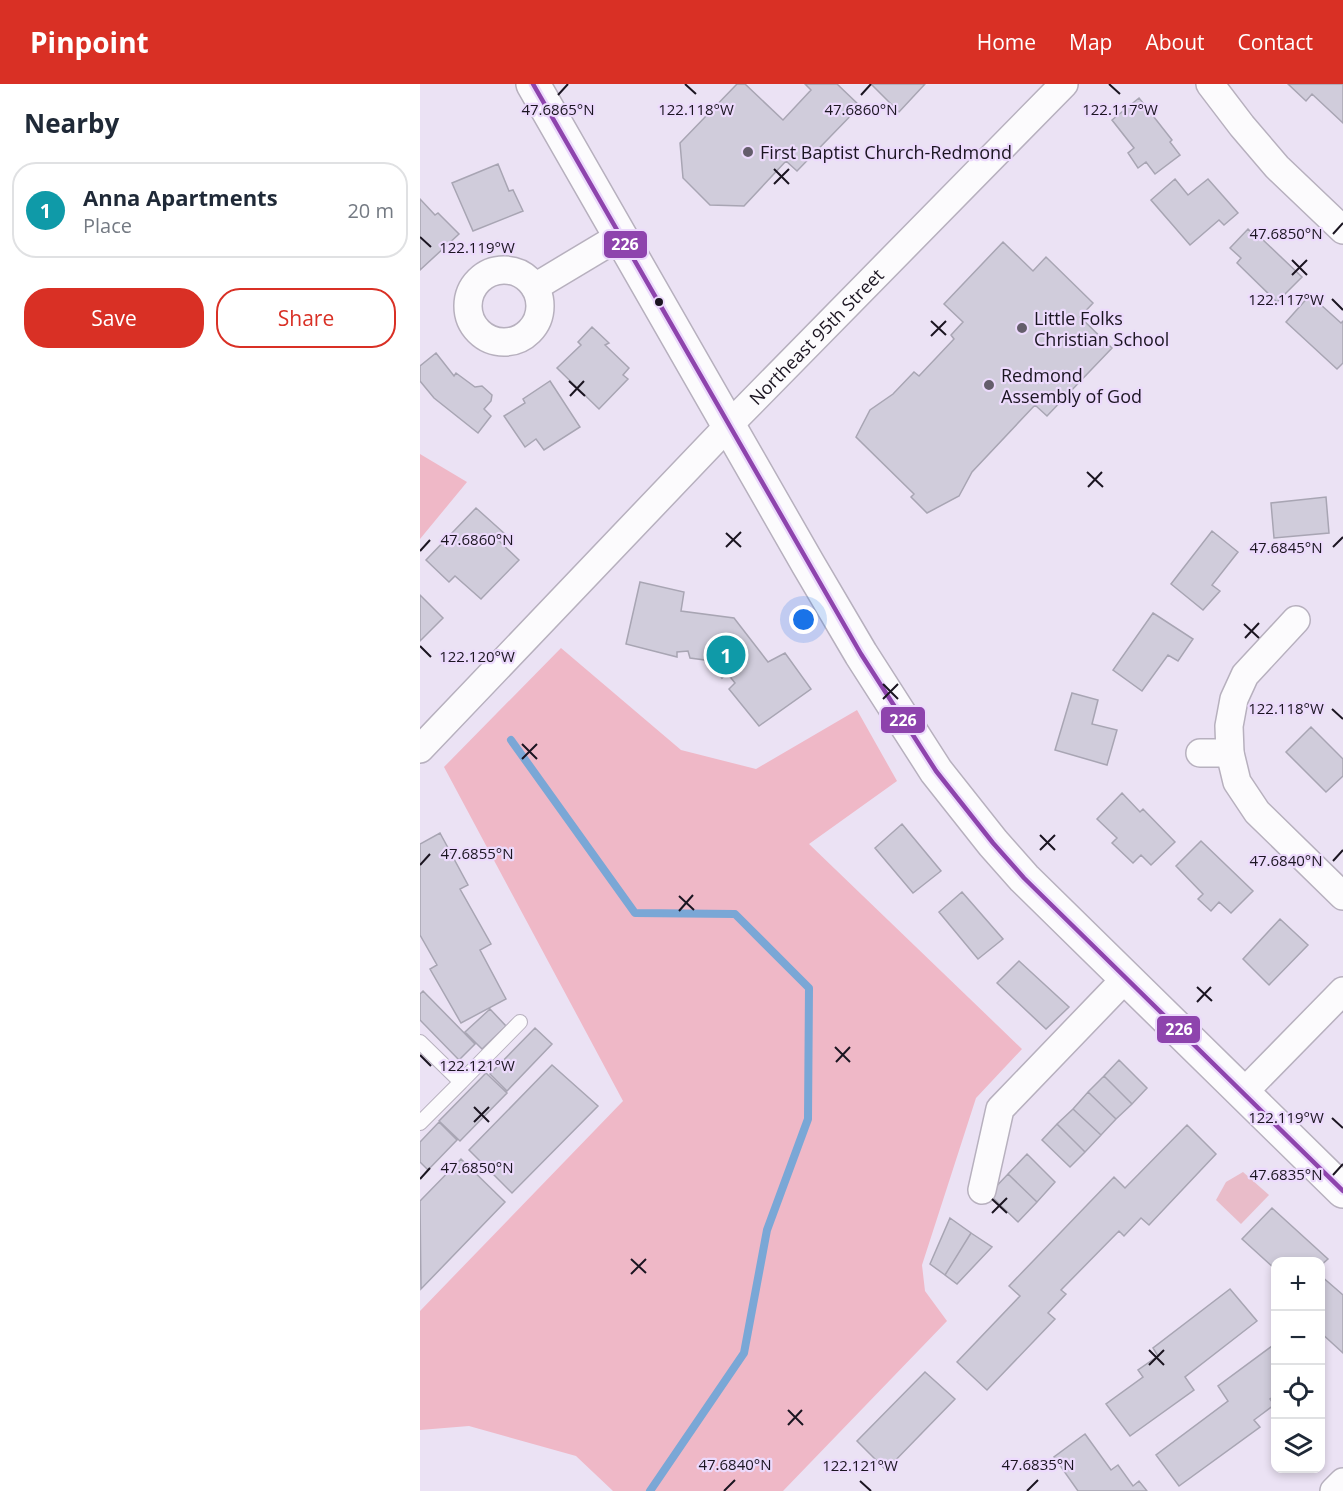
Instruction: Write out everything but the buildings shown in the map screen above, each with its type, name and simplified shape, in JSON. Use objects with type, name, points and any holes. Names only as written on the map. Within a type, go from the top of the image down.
[{"type":"street","points":[[533,84],[826,594],[936,771],[1016,869],[1125,979],[1343,1191]]},
{"type":"street","name":"Northeast 95th Street","points":[[420,749],[729,425],[1064,84]]},
{"type":"street","points":[[1210,84],[1277,167],[1343,230]]},
{"type":"street","points":[[535,287],[620,236]]},
{"type":"street","points":[[1296,620],[1245,675],[1234,699],[1229,726],[1230,753],[1237,782],[1257,812],[1343,896]]},
{"type":"street","points":[[1200,753],[1230,753]]},
{"type":"street","points":[[982,1190],[1000,1109],[1125,979]]},
{"type":"street","points":[[1243,1093],[1343,991]]},
{"type":"street","points":[[1335,1491],[1343,1482]]},
{"type":"lane","points":[[420,1124],[520,1022]]},
{"type":"lane","points":[[420,1042],[461,1082]]},
{"type":"shaded area","points":[[420,454],[467,482],[420,539]]},
{"type":"shaded area","points":[[561,648],[681,750],[756,769],[857,710],[897,781],[809,844],[1022,1049],[976,1098],[922,1265],[925,1291],[947,1321],[783,1491],[613,1491],[576,1456],[469,1426],[420,1430],[420,1311],[623,1101],[444,767]]},
{"type":"shaded area","points":[[1243,1172],[1269,1195],[1241,1224],[1216,1200],[1226,1182]]},
{"type":"waterway","points":[[511,740],[635,913],[735,914],[809,988],[808,1119],[767,1230],[744,1353],[650,1491]]},
{"type":"transit line","name":"226","points":[[533,84],[861,654],[936,771],[1024,878],[1343,1191]]},
{"type":"place","name":"First Baptist Church-Redmond","points":[[748,152]]},
{"type":"place","name":"Little Folks Christian School","points":[[1022,328]]},
{"type":"place","name":"Redmond Assembly of God","points":[[989,385]]},
{"type":"place","name":"Anna Apartments","points":[[726,655]]}]
